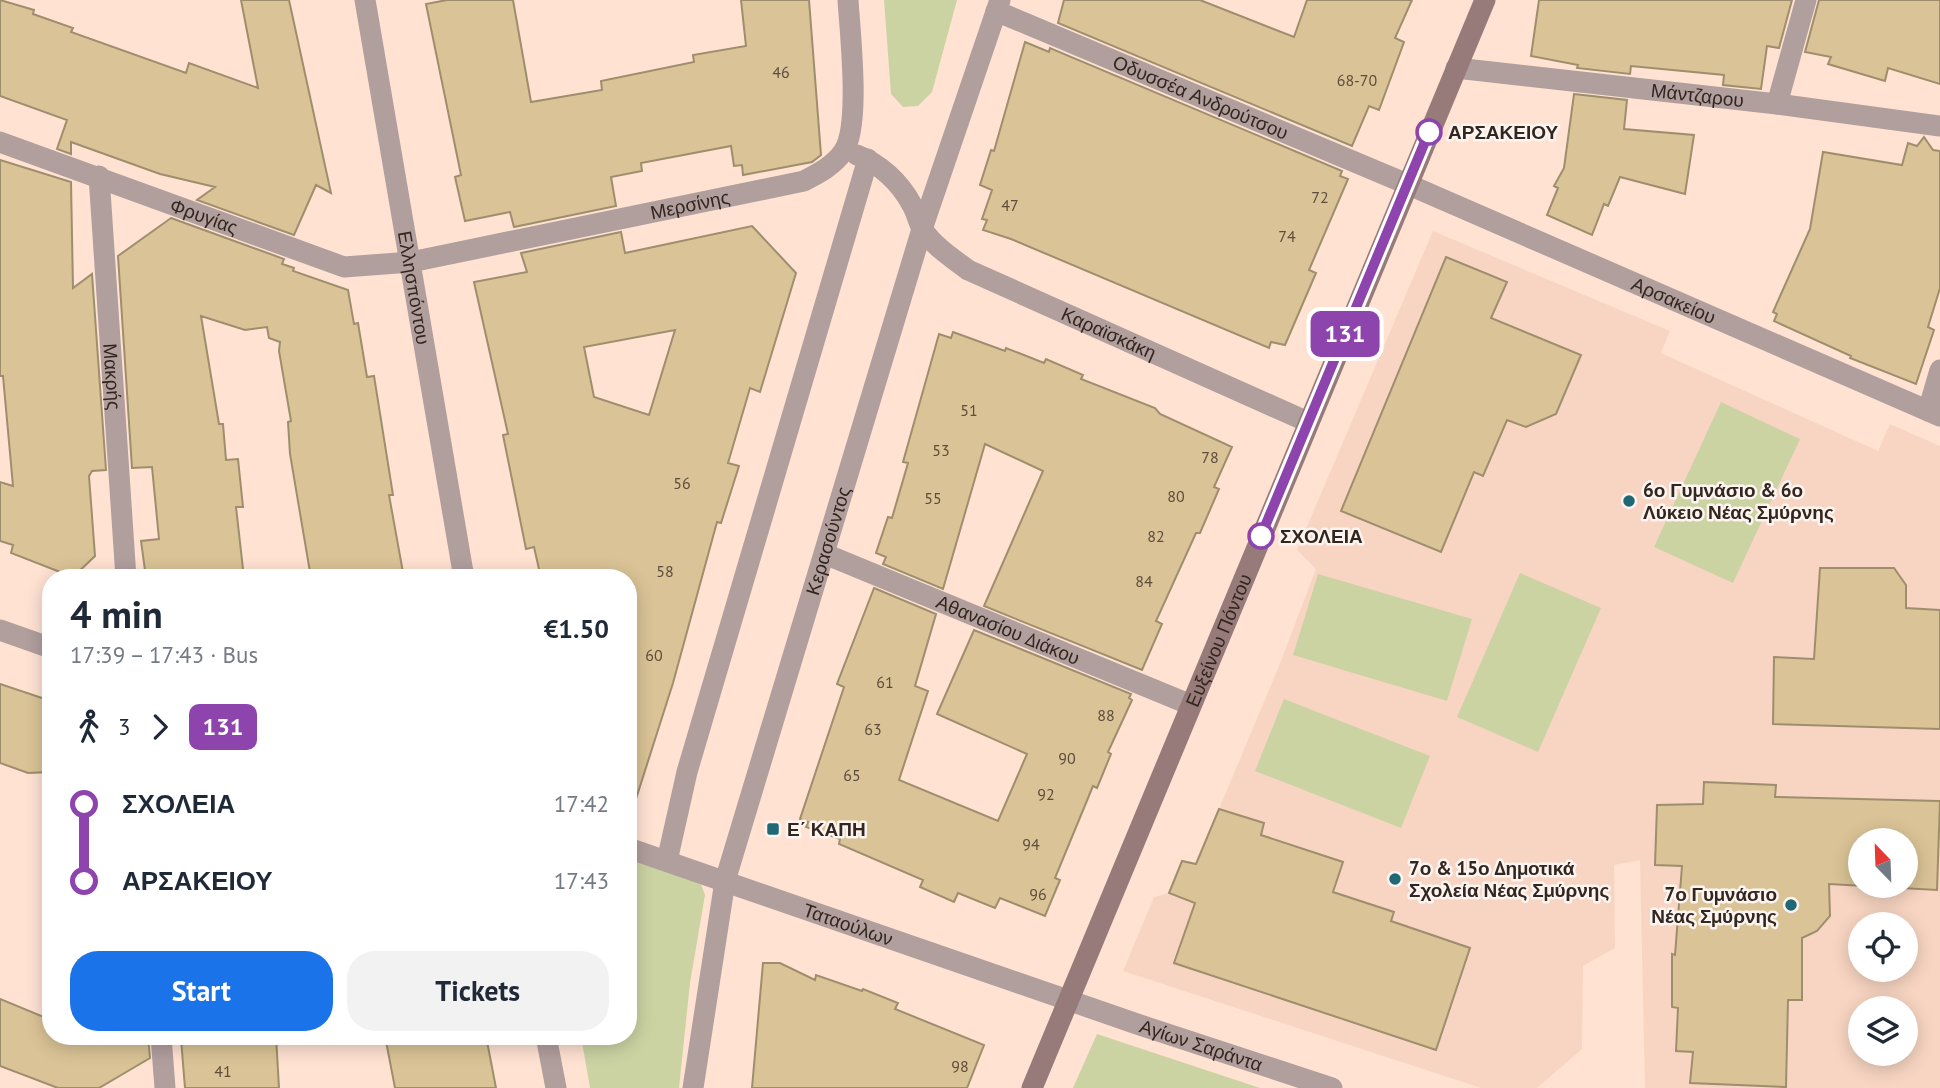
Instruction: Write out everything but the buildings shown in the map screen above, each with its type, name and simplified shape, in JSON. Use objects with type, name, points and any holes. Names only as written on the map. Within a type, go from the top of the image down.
[{"type":"street","name":"Ελλησπόντου","points":[[365,0],[462,569]]},
{"type":"street","points":[[848,0],[853,122],[845,150],[868,159],[898,184],[913,205],[922,229]]},
{"type":"street","name":"Ευξείνου Πόντου","points":[[1032,1088],[1485,0]]},
{"type":"street","points":[[1777,104],[1806,0]]},
{"type":"street","name":"Οδυσσέα Ανδρούτσου","points":[[998,6],[1407,184]]},
{"type":"street","name":"Κερασούντος","points":[[693,1088],[724,881],[922,229],[998,6]]},
{"type":"street","name":"Μάντζαρου","points":[[1456,68],[1777,104],[1940,126]]},
{"type":"street","name":"Φρυγίας","points":[[0,142],[344,267],[411,262]]},
{"type":"street","name":"Μερσίνης","points":[[411,262],[804,181],[829,168],[845,150]]},
{"type":"street","points":[[667,861],[687,772],[868,159]]},
{"type":"street","name":"Μακρής","points":[[99,176],[124,569]]},
{"type":"street","name":"Αρσακείου","points":[[1407,184],[1934,414]]},
{"type":"street","name":"Καραϊσκάκη","points":[[922,229],[943,251],[968,270],[1308,422]]},
{"type":"street","points":[[1934,414],[1940,370]]},
{"type":"street","name":"Αθανασίου Διάκου","points":[[825,554],[1191,705]]},
{"type":"street","points":[[0,630],[42,645]]},
{"type":"street","name":"Ταταούλων","points":[[637,851],[1069,999]]},
{"type":"street","name":"Αγίων Σαράντα","points":[[1069,999],[1332,1088]]},
{"type":"street","points":[[162,1045],[165,1088]]},
{"type":"street","points":[[548,1045],[556,1088]]},
{"type":"shaded area","points":[[1433,231],[1670,331],[1661,353],[1878,451],[1890,424],[1940,446],[1940,1088],[1645,1088],[1640,860],[1614,865],[1615,948],[1583,966],[1582,1049],[1537,1088],[1481,1088],[1123,971],[1154,897],[1169,893],[1182,861],[1196,864],[1279,666],[1316,569],[1297,550]]},
{"type":"green space","points":[[884,0],[957,0],[932,92],[918,106],[903,107],[891,94]]},
{"type":"green space","points":[[1721,402],[1800,439],[1733,583],[1654,547]]},
{"type":"green space","points":[[1520,573],[1601,608],[1538,752],[1457,717]]},
{"type":"green space","points":[[1318,574],[1472,619],[1447,701],[1293,655]]},
{"type":"green space","points":[[1284,699],[1430,756],[1401,828],[1255,771]]},
{"type":"green space","points":[[637,859],[701,884],[705,895],[690,983],[679,1088],[590,1088],[583,1045],[637,1045]]},
{"type":"green space","points":[[1097,1034],[1260,1088],[1073,1088]]},
{"type":"bus line","name":"131","points":[[1261,536],[1429,132]]},
{"type":"place","name":"ΑΡΣΑΚΕΙΟΥ","points":[[1429,132]]},
{"type":"place","name":"6ο Γυμνάσιο & 6ο Λύκειο Νέας Σμύρνης","points":[[1629,501]]},
{"type":"place","name":"ΣΧΟΛΕΙΑ","points":[[1261,536]]},
{"type":"place","name":"Ε΄ ΚΑΠΗ","points":[[773,829]]},
{"type":"place","name":"7ο & 15ο Δημοτικά Σχολεία Νέας Σμύρνης","points":[[1395,879]]},
{"type":"place","name":"7ο Γυμνάσιο Νέας Σμύρνης","points":[[1791,905]]}]
